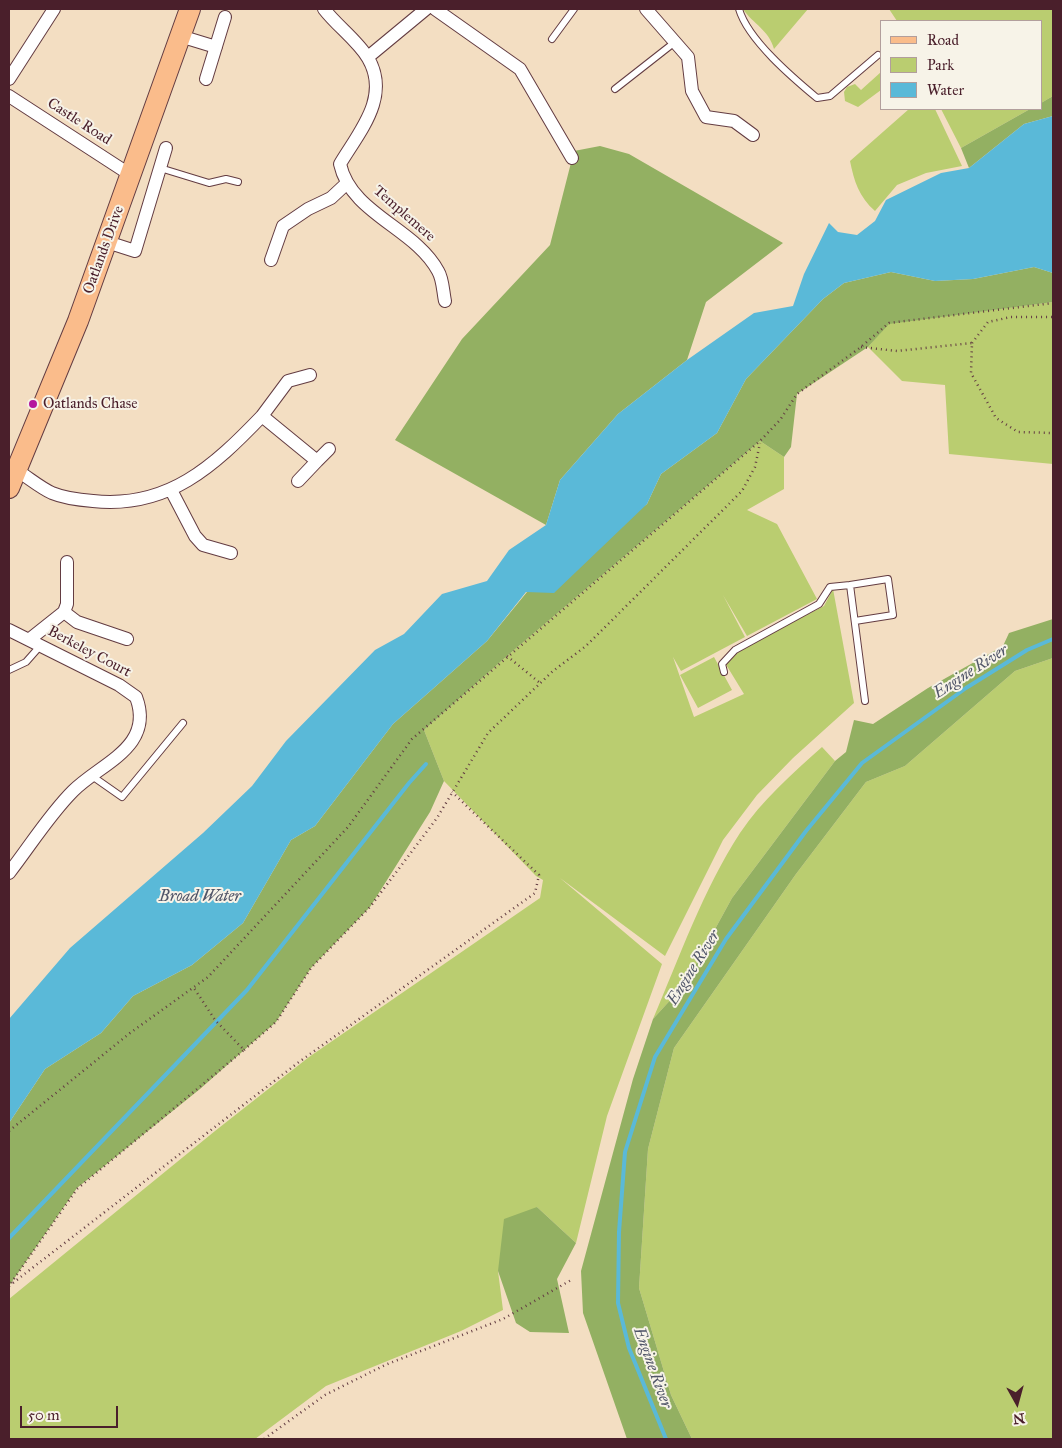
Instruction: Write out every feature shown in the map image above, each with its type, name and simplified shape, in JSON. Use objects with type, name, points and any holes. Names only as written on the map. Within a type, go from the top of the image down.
[{"type":"main road","name":"Oatlands Drive","points":[[13,479],[56,378],[107,242],[190,9]]},
{"type":"street","points":[[9,79],[54,9]]},
{"type":"street","points":[[271,260],[283,226],[308,209],[331,198],[346,184],[340,164],[370,116],[376,99],[375,79],[368,58],[324,9]]},
{"type":"street","points":[[368,58],[426,9]]},
{"type":"street","points":[[435,9],[520,69],[572,158]]},
{"type":"street","points":[[646,9],[688,57],[692,91],[706,118],[734,121],[753,135]]},
{"type":"street","points":[[206,79],[225,17]]},
{"type":"street","points":[[180,36],[216,47]]},
{"type":"street","name":"Castle Road","points":[[9,96],[123,170],[132,173]]},
{"type":"street","points":[[107,242],[135,251],[166,148]]},
{"type":"street","name":"Templemere","points":[[346,184],[379,216],[423,249],[440,272],[444,301]]},
{"type":"street","points":[[13,479],[52,493],[81,500],[112,503],[142,500],[171,490],[197,476],[226,453],[262,416],[288,381],[310,375]]},
{"type":"street","points":[[262,416],[317,461]]},
{"type":"street","points":[[298,481],[329,449]]},
{"type":"street","points":[[171,490],[195,536],[204,545],[231,553]]},
{"type":"street","points":[[35,642],[64,612],[67,604],[67,562]]},
{"type":"street","points":[[64,612],[78,622],[127,639]]},
{"type":"street","name":"Berkeley Court","points":[[9,630],[118,685],[136,697],[140,716],[139,728],[134,738],[119,757],[74,790],[9,873]]},
{"type":"lane","points":[[552,39],[574,9]]},
{"type":"lane","points":[[739,9],[756,37],[786,72],[817,98],[830,96],[878,55]]},
{"type":"lane","points":[[615,89],[675,42]]},
{"type":"lane","points":[[160,168],[209,183],[226,179],[238,182]]},
{"type":"lane","points":[[724,672],[722,664],[735,650],[819,604],[830,587],[888,579],[893,615],[855,621]]},
{"type":"lane","points":[[850,585],[865,701]]},
{"type":"lane","points":[[9,670],[26,662],[35,642]]},
{"type":"lane","points":[[92,776],[122,798],[183,723]]},
{"type":"path","points":[[9,1131],[130,1034],[208,977],[348,826],[412,739],[760,441],[780,420],[797,394],[889,324],[1053,303]]},
{"type":"path","points":[[1053,317],[1011,317],[988,322],[972,343],[971,373],[996,418],[1018,432],[1053,434]]},
{"type":"path","points":[[861,347],[897,351],[972,343]]},
{"type":"path","points":[[9,1286],[77,1188],[276,1022],[311,968],[370,907],[437,818],[488,732],[540,682],[586,646],[742,491],[755,467],[760,441]]},
{"type":"path","points":[[507,656],[540,682]]},
{"type":"path","points":[[9,1286],[298,1062],[536,893],[539,875],[452,792]]},
{"type":"path","points":[[194,988],[216,1020],[244,1050]]},
{"type":"path","points":[[264,1439],[325,1395],[385,1365],[503,1318],[573,1280]]},
{"type":"green space","points":[[743,9],[808,9],[774,49],[772,42],[765,32]]},
{"type":"green space","points":[[889,9],[1053,9],[1053,96],[1042,102],[1042,20],[896,20]]},
{"type":"green space","points":[[880,73],[880,91],[858,107],[845,101],[844,92],[847,87],[855,84],[861,90]]},
{"type":"green space","points":[[1053,96],[1053,116],[1024,124],[969,168],[961,148],[1028,110],[1042,110],[1042,102]]},
{"type":"green space","points":[[908,110],[935,110],[962,166],[926,173],[897,185],[875,211],[869,206],[858,188],[850,161]]},
{"type":"green space","points":[[942,110],[1028,110],[961,148]]},
{"type":"green space","points":[[600,146],[629,154],[783,243],[706,302],[687,360],[618,414],[560,480],[546,525],[395,440],[462,339],[550,245],[574,151]]},
{"type":"green space","points":[[1034,267],[1053,273],[1053,302],[889,324],[868,347],[797,394],[791,447],[784,457],[760,441],[507,656],[424,730],[444,781],[430,812],[370,907],[311,968],[276,1022],[200,1089],[77,1188],[9,1286],[9,1123],[45,1069],[101,1033],[133,996],[192,965],[243,923],[291,840],[315,826],[393,724],[487,641],[527,592],[647,504],[661,474],[717,433],[746,379],[823,299],[844,283],[891,272],[935,281],[973,279]]},
{"type":"green space","points":[[1053,302],[1053,464],[949,454],[945,385],[902,381],[868,347],[889,323]]},
{"type":"green space","points":[[760,441],[784,457],[784,489],[747,510],[777,524],[817,599],[747,636],[723,595],[745,637],[681,671],[673,657],[694,717],[744,694],[722,658],[824,606],[833,589],[854,703],[793,758],[757,795],[723,840],[665,956],[560,878],[662,964],[607,1116],[576,1243],[537,1207],[498,1271],[503,1310],[461,1331],[326,1386],[255,1439],[9,1439],[9,1299],[309,1057],[540,898],[543,880],[536,876],[444,781],[424,730],[507,656]]},
{"type":"green space","points":[[1053,619],[1053,658],[1015,671],[905,766],[866,782],[796,874],[674,1048],[648,1149],[639,1288],[671,1395],[692,1439],[627,1439],[583,1313],[581,1271],[633,1079],[653,1019],[685,984],[732,898],[835,761],[846,752],[854,720],[873,724],[928,688],[1003,646],[1009,633]]},
{"type":"green space","points":[[714,657],[732,690],[698,708],[680,675]]},
{"type":"green space","points":[[1053,658],[1053,1439],[692,1439],[671,1395],[639,1288],[648,1149],[674,1048],[796,874],[866,782],[905,766],[1015,671]]},
{"type":"green space","points":[[822,747],[835,761],[732,898],[685,984],[653,1019],[703,900],[740,833],[768,798]]},
{"type":"green space","points":[[537,1207],[576,1243],[557,1279],[569,1333],[530,1332],[516,1323],[498,1271],[504,1219]]},
{"type":"water","name":"Broad Water","points":[[1053,116],[1053,273],[1034,267],[973,279],[935,281],[891,272],[844,283],[823,299],[746,379],[717,433],[661,474],[647,504],[554,593],[526,592],[487,641],[393,724],[315,826],[291,840],[243,923],[192,965],[133,996],[101,1033],[45,1069],[9,1123],[9,1019],[70,948],[203,833],[252,786],[286,741],[375,650],[404,634],[442,594],[487,581],[509,550],[546,525],[560,480],[618,414],[687,360],[754,313],[793,306],[804,274],[829,223],[838,232],[857,235],[875,221],[886,200],[941,173],[969,168],[1024,124]]},
{"type":"waterway","name":"Engine River","points":[[666,1439],[629,1348],[618,1303],[619,1232],[625,1152],[655,1057],[726,939],[806,831],[862,763],[966,688],[1027,650],[1053,639]]},
{"type":"waterway","points":[[9,1238],[247,990],[409,783],[426,764]]},
{"type":"place","name":"Oatlands Chase","points":[[33,404]]}]
